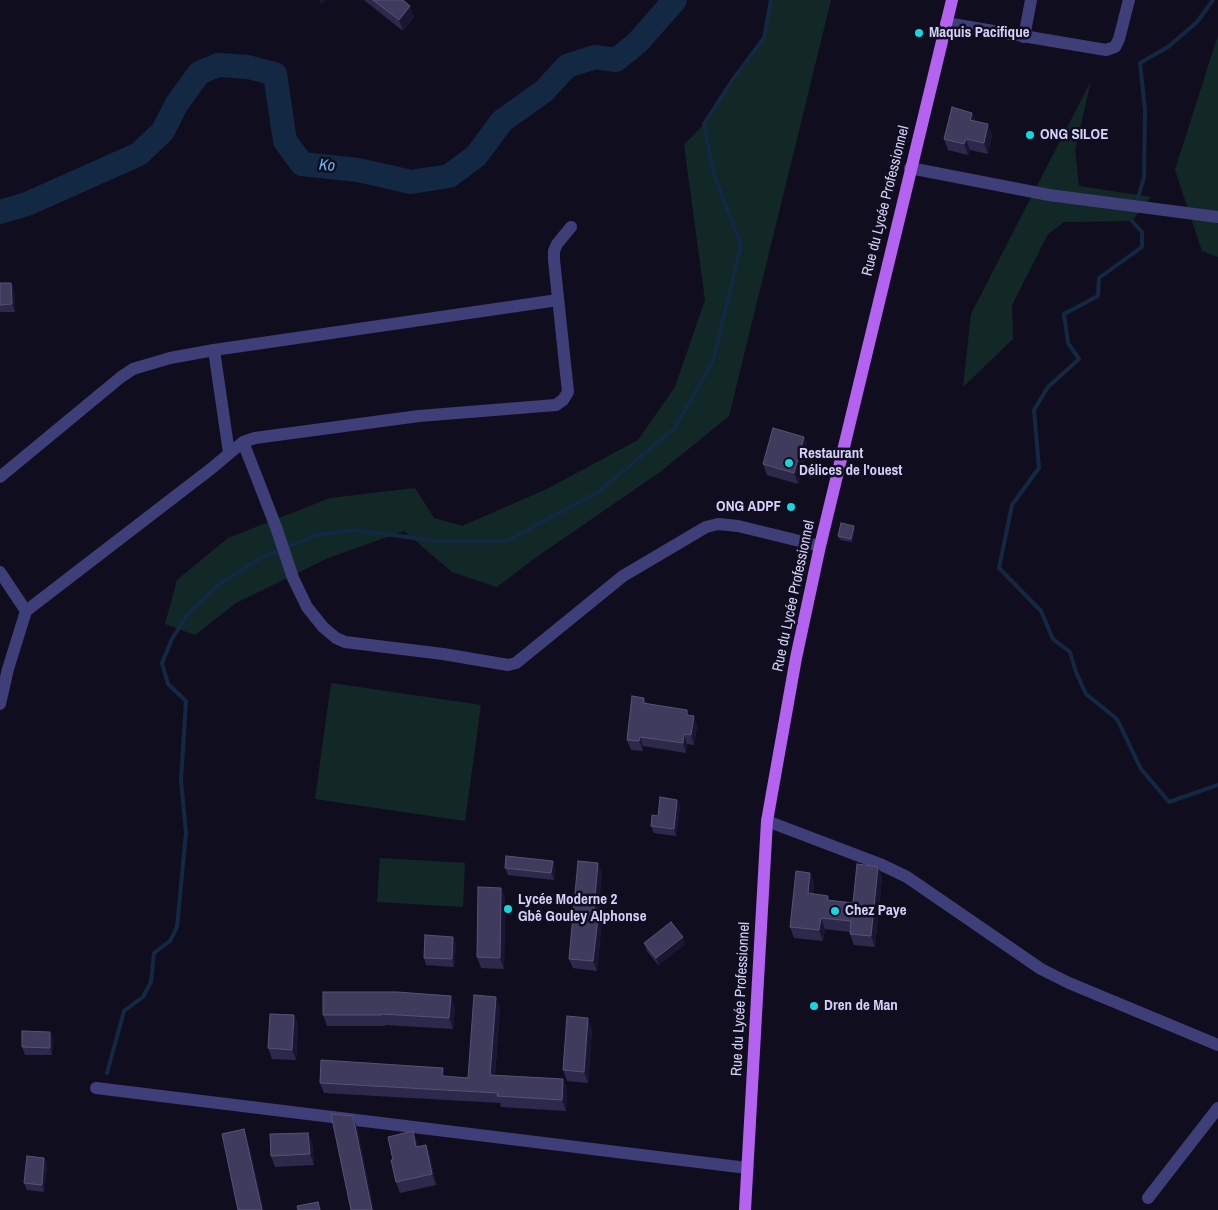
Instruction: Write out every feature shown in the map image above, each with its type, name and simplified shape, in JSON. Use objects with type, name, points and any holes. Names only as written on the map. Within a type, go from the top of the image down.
[{"type":"main road","name":"Rue du Lycée Professionnel","points":[[745,1210],[767,821],[796,658],[820,546],[952,0]]},
{"type":"street","points":[[1024,37],[1031,0]]},
{"type":"street","points":[[946,23],[1106,50],[1115,47],[1119,39],[1129,0]]},
{"type":"street","points":[[910,168],[1049,195],[1218,217]]},
{"type":"street","points":[[0,704],[8,669],[26,611],[244,442],[255,438],[419,416],[556,405],[563,400],[568,392],[554,251],[557,244],[571,227]]},
{"type":"street","points":[[0,477],[121,377],[134,369],[170,358],[214,350],[558,300]]},
{"type":"street","points":[[214,350],[228,453]]},
{"type":"street","points":[[244,442],[293,578],[307,607],[323,627],[336,638],[345,642],[443,654],[508,665],[516,662],[623,576],[706,527],[718,524],[738,526],[820,546]]},
{"type":"street","points":[[0,572],[26,611]]},
{"type":"street","points":[[767,821],[907,876],[1041,969],[1218,1044]]},
{"type":"street","points":[[96,1088],[747,1168]]},
{"type":"street","points":[[1148,1198],[1218,1108]]},
{"type":"green space","points":[[771,0],[831,0],[729,416],[660,472],[535,558],[497,587],[452,572],[404,531],[328,558],[236,603],[195,635],[165,624],[177,580],[228,538],[330,498],[415,488],[434,518],[462,526],[547,489],[638,440],[675,387],[705,300],[684,145],[704,124],[732,81],[764,38]]},
{"type":"green space","points":[[1218,35],[1218,257],[1202,251],[1175,170]]},
{"type":"green space","points":[[1091,81],[1075,150],[1079,186],[1151,197],[1132,221],[1064,222],[1048,234],[1012,305],[1013,339],[963,387],[971,314]]},
{"type":"green space","points":[[331,683],[481,705],[465,821],[315,799]]},
{"type":"green space","points":[[380,858],[465,863],[463,907],[377,902]]},
{"type":"building","points":[[373,0],[403,0],[410,6],[399,20]]},
{"type":"building","points":[[952,107],[972,113],[970,120],[988,124],[984,143],[966,139],[964,144],[944,139]]},
{"type":"building","points":[[0,283],[11,283],[12,304],[0,305]]},
{"type":"building","points":[[773,428],[804,437],[794,473],[763,464]]},
{"type":"building","points":[[841,523],[854,526],[851,539],[838,536]]},
{"type":"building","points":[[632,696],[644,698],[643,703],[687,710],[687,715],[694,716],[691,735],[684,734],[683,743],[640,737],[639,741],[627,740]]},
{"type":"building","points":[[660,797],[677,800],[674,829],[651,826],[652,815],[658,816]]},
{"type":"building","points":[[506,856],[553,861],[551,873],[505,868]]},
{"type":"building","points":[[578,861],[598,863],[594,909],[599,910],[593,961],[569,959]]},
{"type":"building","points":[[857,864],[878,867],[871,936],[850,934],[851,921],[821,918],[819,930],[790,927],[796,871],[810,873],[808,893],[828,896],[827,900],[853,903]]},
{"type":"building","points":[[478,887],[501,888],[500,958],[477,957]]},
{"type":"building","points":[[671,922],[683,937],[656,958],[644,943]]},
{"type":"building","points":[[425,935],[453,937],[452,959],[424,958]]},
{"type":"building","points":[[323,992],[397,992],[451,996],[449,1018],[381,1014],[323,1015]]},
{"type":"building","points":[[474,995],[496,997],[490,1075],[563,1079],[562,1100],[497,1096],[498,1093],[320,1083],[321,1060],[443,1068],[442,1076],[468,1078]]},
{"type":"building","points":[[270,1014],[294,1015],[292,1050],[268,1048]]},
{"type":"building","points":[[567,1016],[588,1018],[584,1072],[563,1070]]},
{"type":"building","points":[[22,1031],[50,1032],[50,1048],[22,1047]]},
{"type":"building","points":[[331,1114],[353,1116],[372,1210],[351,1210]]},
{"type":"building","points":[[244,1129],[262,1210],[238,1210],[222,1134]]},
{"type":"building","points":[[413,1131],[416,1147],[426,1145],[432,1174],[396,1182],[388,1137]]},
{"type":"building","points":[[308,1133],[310,1154],[271,1156],[270,1134]]},
{"type":"building","points":[[27,1156],[44,1158],[42,1185],[24,1183]]},
{"type":"building","points":[[318,1202],[320,1210],[298,1210],[297,1206]]},
{"type":"waterway","name":"Ko","points":[[0,212],[27,204],[139,154],[163,131],[176,105],[199,73],[218,65],[248,67],[275,74],[285,141],[302,164],[358,170],[411,182],[449,176],[476,156],[502,121],[544,91],[567,66],[595,57],[616,60],[637,43],[675,0]]},
{"type":"waterway","points":[[107,1073],[124,1011],[143,997],[151,982],[154,953],[170,941],[177,927],[186,833],[181,780],[186,701],[168,684],[162,663],[172,639],[187,615],[217,586],[260,558],[317,535],[353,530],[438,541],[507,541],[598,492],[675,428],[713,361],[741,245],[714,175],[704,124],[732,81],[764,38],[771,0]]},
{"type":"waterway","points":[[1137,201],[1144,177],[1145,110],[1140,63],[1168,47],[1197,22],[1213,0]]},
{"type":"waterway","points":[[1132,221],[1142,232],[1142,247],[1099,278],[1098,296],[1064,314],[1068,343],[1079,359],[1048,387],[1034,410],[1039,468],[1012,505],[999,568],[1041,611],[1053,639],[1070,652],[1076,672],[1086,694],[1117,719],[1141,769],[1169,802],[1218,785]]},
{"type":"place","name":"Maquis Pacifique","points":[[919,33]]},
{"type":"place","name":"ONG SILOE","points":[[1030,135]]},
{"type":"place","name":"Restaurant Délices de l'ouest","points":[[789,463]]},
{"type":"place","name":"ONG ADPF","points":[[791,507]]},
{"type":"place","name":"Lycée Moderne 2 Gbê Gouley Alphonse","points":[[508,909]]},
{"type":"place","name":"Chez Paye","points":[[835,911]]},
{"type":"place","name":"Dren de Man","points":[[814,1006]]}]
